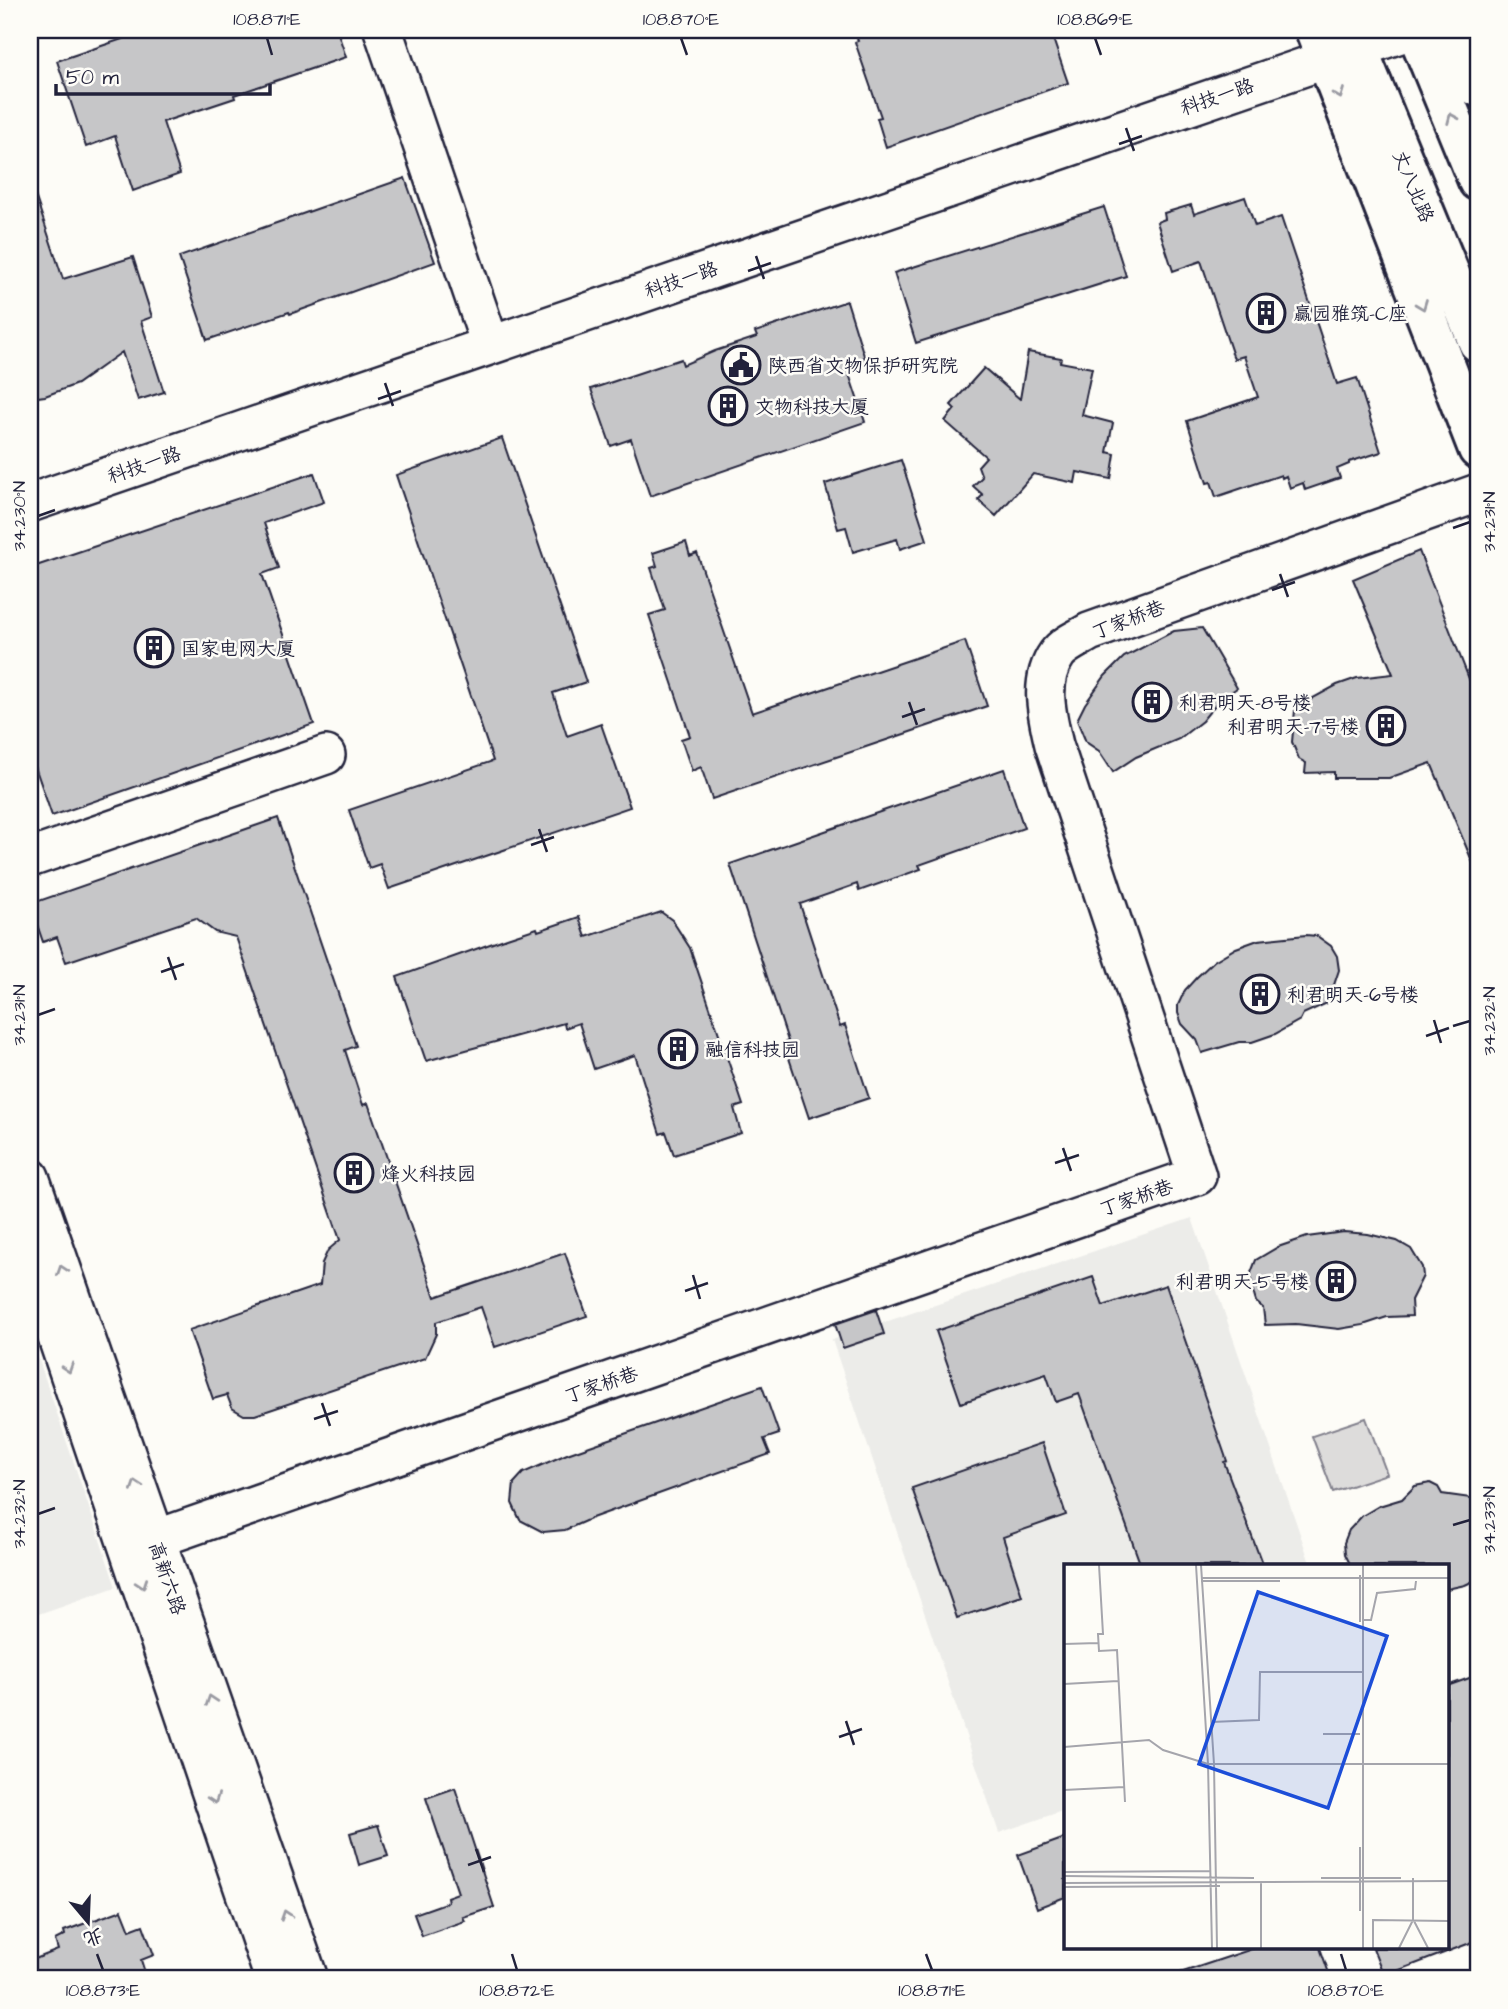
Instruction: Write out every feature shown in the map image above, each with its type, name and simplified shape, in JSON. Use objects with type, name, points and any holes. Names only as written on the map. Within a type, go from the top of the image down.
[{"type":"main road","points":[[1414,30],[1478,181]]},
{"type":"main road","points":[[1454,30],[1478,87]]},
{"type":"main road","name":"丈八北路","points":[[1337,42],[1478,342]]},
{"type":"main road","points":[[1337,42],[1478,449]]},
{"type":"street","points":[[383,30],[490,344]]},
{"type":"street","name":"科技一路","points":[[30,503],[490,344],[1337,42],[1414,30]]},
{"type":"street","name":"丁家桥巷","points":[[142,1544],[1197,1176],[1054,745],[1045,706],[1047,673],[1058,651],[1089,632],[1478,493]]},
{"type":"street","points":[[30,858],[326,755]]},
{"type":"street","name":"高新六路","points":[[30,1177],[274,1979]]},
{"type":"street","name":"高新六路","points":[[30,1258],[309,1979]]},
{"type":"shaded area","points":[[1192,1218],[1310,1564],[1064,1564],[1064,1810],[999,1833],[832,1340]]},
{"type":"shaded area","points":[[30,1334],[116,1587],[30,1617]]},
{"type":"shaded area","points":[[1366,1418],[1387,1474],[1333,1492],[1312,1436]]},
{"type":"building","points":[[149,30],[337,30],[346,57],[163,122],[180,174],[133,191],[115,136],[86,147],[57,61]]},
{"type":"building","points":[[854,30],[1050,30],[1068,83],[886,147],[877,118],[881,117],[855,42],[858,41]]},
{"type":"building","points":[[405,178],[435,262],[290,314],[289,312],[207,340],[179,257]]},
{"type":"building","points":[[34,192],[63,279],[133,257],[152,317],[141,321],[164,392],[138,400],[122,352],[77,384],[45,396],[30,398],[30,193]]},
{"type":"building","name":"赢园雅筑-C座","points":[[1245,197],[1255,226],[1281,217],[1337,384],[1357,378],[1381,452],[1349,462],[1337,469],[1340,478],[1305,490],[1303,483],[1290,488],[1286,476],[1282,478],[1281,475],[1216,497],[1211,482],[1207,483],[1187,421],[1258,397],[1244,356],[1234,359],[1201,261],[1173,271],[1157,222],[1165,219],[1164,213],[1191,205],[1194,214]]},
{"type":"building","points":[[1104,207],[1126,276],[916,343],[894,273]]},
{"type":"building","name":"文物科技大厦","points":[[847,301],[865,359],[846,365],[865,422],[650,496],[631,439],[611,446],[591,389],[681,359],[683,365],[757,337],[755,332]]},
{"type":"building","points":[[1028,352],[1061,358],[1060,362],[1092,368],[1082,415],[1113,423],[1107,452],[1115,454],[1111,479],[1077,472],[1075,483],[1033,474],[996,516],[978,500],[983,495],[973,486],[982,477],[978,466],[986,457],[945,421],[955,409],[951,405],[984,368],[1020,399]]},
{"type":"building","points":[[502,438],[586,682],[553,693],[567,736],[601,724],[630,807],[389,889],[380,864],[369,868],[349,810],[493,761],[396,475]]},
{"type":"building","points":[[901,460],[927,540],[900,549],[897,539],[853,552],[846,527],[838,529],[825,484]]},
{"type":"building","name":"国家电网大厦","points":[[314,473],[324,502],[264,523],[279,568],[262,574],[314,724],[52,816],[30,752],[30,568]]},
{"type":"building","points":[[686,542],[690,556],[697,553],[752,713],[965,641],[987,706],[712,799],[701,767],[692,771],[681,739],[690,736],[649,615],[665,610],[651,568],[657,566],[653,553]]},
{"type":"building","name":"利君明天-7号楼","points":[[1419,551],[1478,702],[1478,875],[1431,763],[1389,778],[1334,778],[1334,772],[1305,773],[1306,763],[1299,759],[1292,742],[1295,710],[1337,685],[1357,678],[1393,674],[1353,579]]},
{"type":"building","name":"利君明天-8号楼","points":[[1202,628],[1237,688],[1219,700],[1202,721],[1179,739],[1136,757],[1113,772],[1099,751],[1086,742],[1079,725],[1077,720],[1085,704],[1105,676],[1124,657],[1174,631]]},
{"type":"building","points":[[1004,769],[1024,828],[919,865],[921,869],[859,891],[857,884],[800,904],[840,1027],[845,1025],[869,1098],[809,1118],[784,1043],[788,1041],[730,864]]},
{"type":"building","name":"烽火科技园","points":[[278,818],[356,1046],[345,1050],[363,1105],[368,1103],[435,1297],[565,1253],[587,1316],[495,1347],[481,1307],[436,1322],[436,1334],[425,1358],[255,1415],[244,1415],[232,1408],[227,1395],[213,1399],[189,1330],[320,1285],[322,1263],[328,1250],[340,1240],[236,937],[215,932],[196,918],[66,962],[57,937],[43,942],[30,904]]},
{"type":"building","points":[[661,912],[672,920],[690,948],[743,1105],[734,1108],[741,1133],[674,1155],[666,1132],[660,1134],[635,1055],[594,1069],[579,1023],[565,1028],[564,1023],[426,1061],[397,977],[537,928],[538,931],[579,917],[586,937]]},
{"type":"building","name":"利君明天-6号楼","points":[[1317,936],[1331,946],[1337,956],[1339,970],[1333,988],[1338,998],[1303,1014],[1300,1020],[1275,1034],[1202,1053],[1197,1040],[1182,1024],[1178,1013],[1178,1005],[1185,990],[1214,961],[1236,948],[1258,940]]},
{"type":"building","name":"利君明天-5号楼","points":[[1344,1232],[1397,1241],[1411,1249],[1422,1267],[1423,1276],[1411,1300],[1412,1316],[1387,1317],[1339,1329],[1296,1324],[1265,1325],[1263,1308],[1256,1302],[1252,1288],[1251,1273],[1256,1260],[1278,1247],[1307,1237]]},
{"type":"building","points":[[1093,1277],[1103,1306],[1166,1285],[1227,1461],[1224,1462],[1262,1564],[1140,1564],[1079,1394],[1056,1402],[1046,1374],[961,1403],[936,1331]]},
{"type":"building","points":[[876,1310],[884,1334],[843,1348],[835,1324]]},
{"type":"building","points":[[762,1386],[779,1434],[764,1439],[770,1454],[565,1530],[543,1532],[520,1520],[512,1503],[514,1483],[523,1473],[567,1454]]},
{"type":"building","points":[[1042,1443],[1066,1515],[1003,1537],[1022,1596],[957,1618],[912,1488]]},
{"type":"building","points":[[1430,1483],[1438,1487],[1442,1494],[1478,1499],[1478,1579],[1448,1589],[1448,1564],[1350,1564],[1344,1543],[1349,1530],[1362,1516],[1379,1506],[1402,1499],[1415,1486]]},
{"type":"building","points":[[1478,1675],[1478,1940],[1384,1976],[1374,1950],[1448,1950],[1448,1686]]},
{"type":"building","points":[[455,1788],[494,1907],[463,1917],[465,1921],[422,1936],[414,1914],[448,1902],[447,1897],[458,1893],[426,1798]]},
{"type":"building","points":[[378,1825],[388,1856],[359,1865],[350,1833]]},
{"type":"building","points":[[1064,1838],[1064,1897],[1037,1908],[1018,1855]]},
{"type":"building","points":[[122,1910],[130,1930],[143,1925],[154,1955],[141,1960],[147,1979],[30,1979],[30,1961],[58,1950],[55,1940],[65,1935],[64,1931]]},
{"type":"building","points":[[1249,1950],[1321,1950],[1331,1979],[1174,1979],[1174,1975]]},
{"type":"place","name":"赢园雅筑-C座","points":[[1266,313]]},
{"type":"place","name":"陕西省文物保护研究院","points":[[741,365]]},
{"type":"place","name":"文物科技大厦","points":[[728,406]]},
{"type":"place","name":"国家电网大厦","points":[[154,648]]},
{"type":"place","name":"利君明天-8号楼","points":[[1152,702]]},
{"type":"place","name":"利君明天-7号楼","points":[[1386,726]]},
{"type":"place","name":"利君明天-6号楼","points":[[1260,994]]},
{"type":"place","name":"融信科技园","points":[[678,1049]]},
{"type":"place","name":"烽火科技园","points":[[354,1173]]},
{"type":"place","name":"利君明天-5号楼","points":[[1336,1281]]}]
